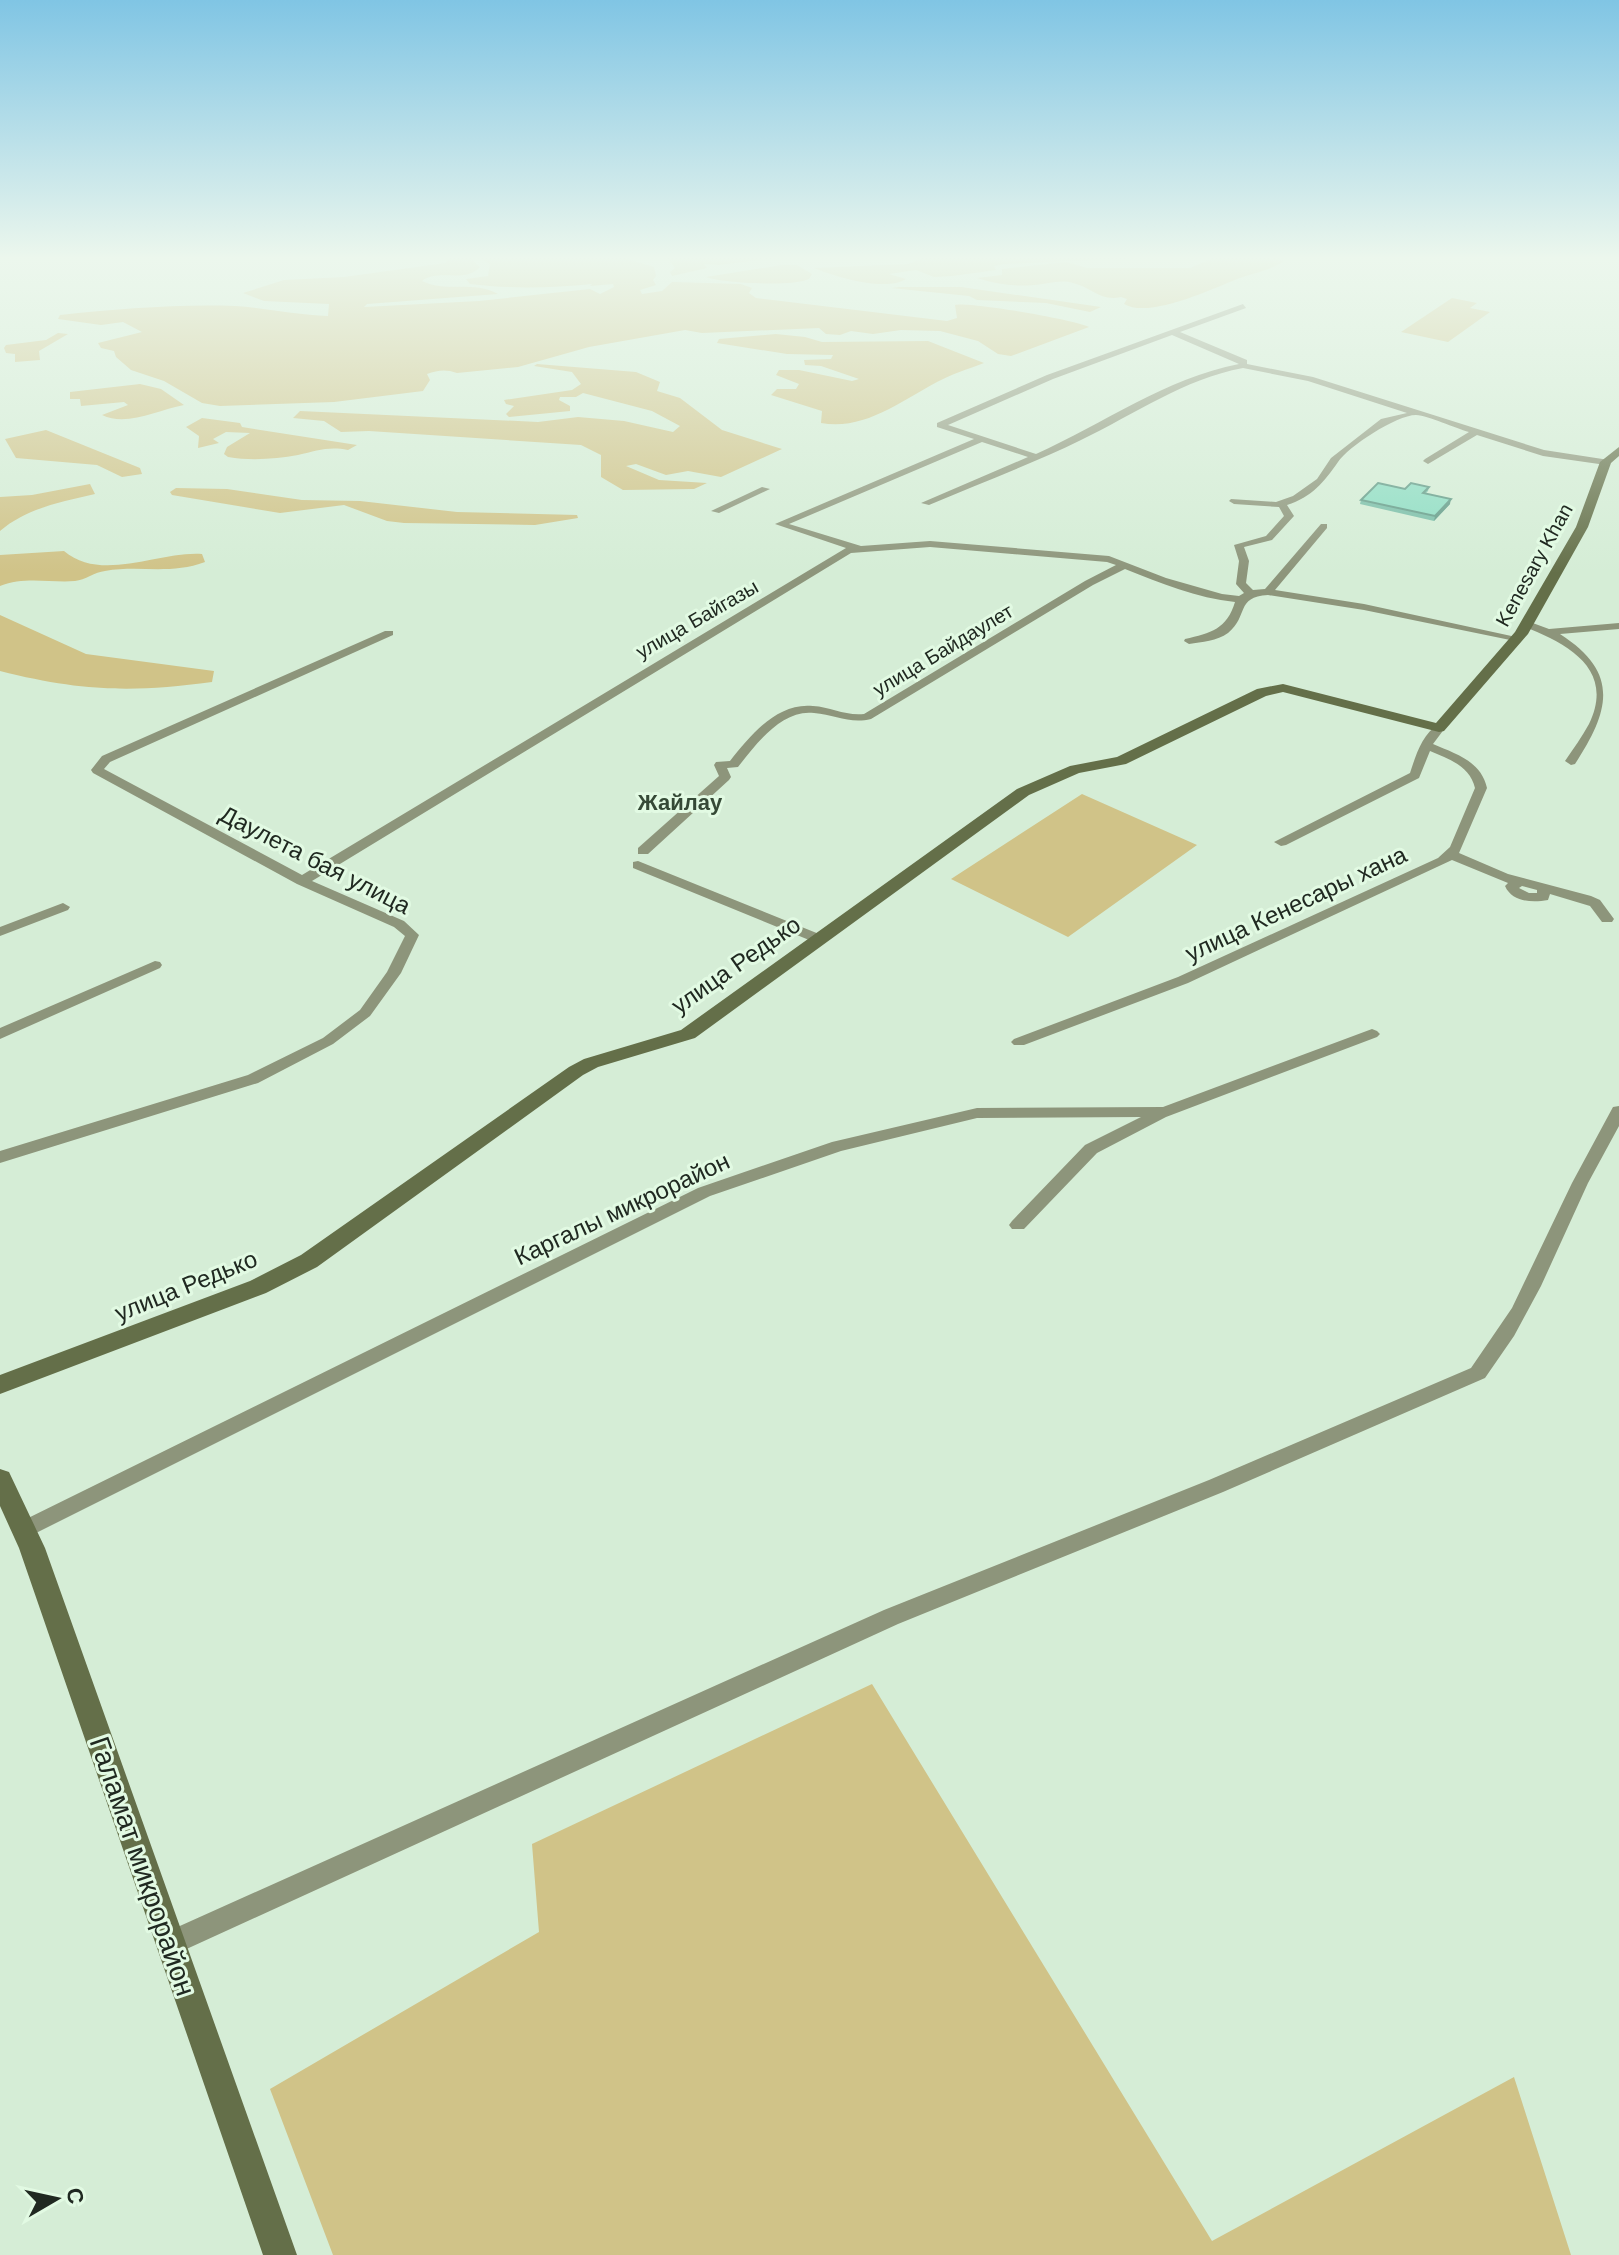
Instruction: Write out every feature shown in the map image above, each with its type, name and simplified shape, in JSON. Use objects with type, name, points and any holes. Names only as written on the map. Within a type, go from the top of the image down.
[{"type":"street","points":[[1034,456],[940,425],[1090,362]]},
{"type":"street","points":[[926,503],[1194,381],[1230,367],[1243,366],[1310,379],[1543,453],[1606,462]]},
{"type":"street","points":[[1234,501],[1282,504],[1317,485],[1332,470],[1334,460],[1384,421],[1396,415],[1420,413]]},
{"type":"street","points":[[1428,461],[1475,432]]},
{"type":"street","points":[[981,439],[780,524],[858,549],[930,544],[1109,559],[1187,589],[1246,596],[1268,592],[1364,607],[1516,640]]},
{"type":"street","name":"Kenesary Khan","points":[[1439,728],[1516,640],[1582,527],[1606,462],[1619,450]]},
{"type":"street","points":[[716,511],[765,489]]},
{"type":"street","points":[[1189,641],[1208,639],[1226,629],[1237,618],[1246,596],[1241,584],[1244,561],[1239,545],[1269,538],[1289,516],[1282,504]]},
{"type":"street","points":[[1268,592],[1324,526]]},
{"type":"street","name":"улица Байгазы","points":[[302,881],[625,683],[849,550],[858,549]]},
{"type":"street","name":"улица Байдаулет","points":[[819,939],[640,858],[725,777],[720,765],[734,764],[762,729],[809,708],[853,720],[867,717],[1089,583],[1126,564]]},
{"type":"street","points":[[1526,624],[1550,632],[1584,652],[1595,665],[1603,694],[1597,718],[1571,761]]},
{"type":"street","points":[[1550,632],[1619,626]]},
{"type":"street","name":"Даулета бая улица","points":[[0,1157],[253,1079],[328,1041],[365,1013],[394,973],[412,935],[399,924],[302,881],[97,770],[106,759],[389,633]]},
{"type":"street","name":"улица Редько","points":[[0,1385],[258,1287],[309,1261],[576,1071],[591,1063],[688,1034],[1023,792],[1075,769],[1121,761],[1262,692],[1283,688],[1439,728]]},
{"type":"street","points":[[1281,842],[1415,775],[1426,745],[1439,728]]},
{"type":"street","points":[[1426,745],[1467,764],[1480,778],[1481,788],[1456,849],[1450,854],[1520,882],[1512,886],[1513,890],[1526,897],[1543,897],[1544,887],[1595,903],[1607,919]]},
{"type":"street","name":"улица Кенесары хана","points":[[1019,1042],[1183,980],[1450,854]]},
{"type":"street","points":[[0,932],[63,907]]},
{"type":"street","points":[[0,1034],[155,965]]},
{"type":"street","name":"Каргалы микрорайон","points":[[23,1530],[704,1192],[838,1146],[977,1113],[1164,1112],[1372,1034]]},
{"type":"street","points":[[171,1943],[891,1617],[1216,1486],[1478,1373],[1496,1352],[1534,1286],[1574,1194],[1619,1111]]},
{"type":"street","points":[[1018,1225],[1091,1149],[1164,1112]]},
{"type":"street","name":"Галамат микрорайон","points":[[0,1479],[23,1530],[280,2255]]},
{"type":"shaded area","points":[[122,362],[535,362],[518,367],[427,374],[430,380],[423,391],[334,402],[220,406],[202,403],[164,381],[131,370]]},
{"type":"shaded area","points":[[804,362],[984,363],[943,379],[882,413],[852,423],[837,424],[821,423],[822,411],[771,395],[777,389],[796,389],[799,384],[776,375],[779,370],[799,370],[852,381],[859,379],[821,366],[805,365]]},
{"type":"shaded area","points":[[534,366],[636,372],[660,382],[657,391],[680,398],[722,430],[782,449],[721,477],[688,471],[666,475],[636,464],[626,466],[659,480],[707,483],[694,489],[623,490],[601,477],[601,455],[581,445],[369,431],[341,432],[324,421],[293,418],[300,411],[538,422],[578,417],[624,421],[673,432],[680,426],[652,411],[583,393],[576,397],[560,397],[559,400],[570,406],[570,411],[509,417],[506,414],[514,406],[506,404],[504,400],[572,390],[581,384],[572,372]]},
{"type":"shaded area","points":[[140,384],[161,389],[184,405],[122,419],[102,415],[128,405],[124,402],[81,406],[80,399],[70,399],[70,392]]},
{"type":"shaded area","points":[[202,418],[357,445],[348,450],[328,449],[272,458],[228,457],[224,454],[227,447],[250,433],[226,432],[213,439],[219,443],[198,448],[199,436],[186,427]]},
{"type":"shaded area","points":[[46,430],[140,468],[142,474],[122,477],[97,465],[16,458],[5,439]]},
{"type":"shaded area","points":[[90,484],[95,494],[33,511],[0,531],[0,497],[32,495]]},
{"type":"shaded area","points":[[176,488],[227,489],[302,500],[360,501],[457,512],[577,515],[578,518],[535,525],[404,523],[387,521],[344,505],[280,513],[172,495],[170,492]]},
{"type":"shaded area","points":[[64,551],[95,565],[185,554],[202,554],[205,562],[180,568],[105,571],[75,581],[28,581],[0,586],[0,555]]},
{"type":"shaded area","points":[[0,615],[86,654],[214,671],[212,682],[156,688],[105,688],[55,683],[0,671]]},
{"type":"shaded area","points":[[1082,794],[1197,845],[1068,937],[951,879]]},
{"type":"shaded area","points":[[872,1684],[1212,2241],[1514,2077],[1571,2255],[333,2255],[270,2089],[539,1932],[532,1844]]},
{"type":"building","points":[[1378,483],[1405,489],[1411,483],[1429,487],[1423,493],[1451,499],[1435,516],[1361,500]]},
{"type":"district","name":"Жайлау","points":[[680,802]]}]
